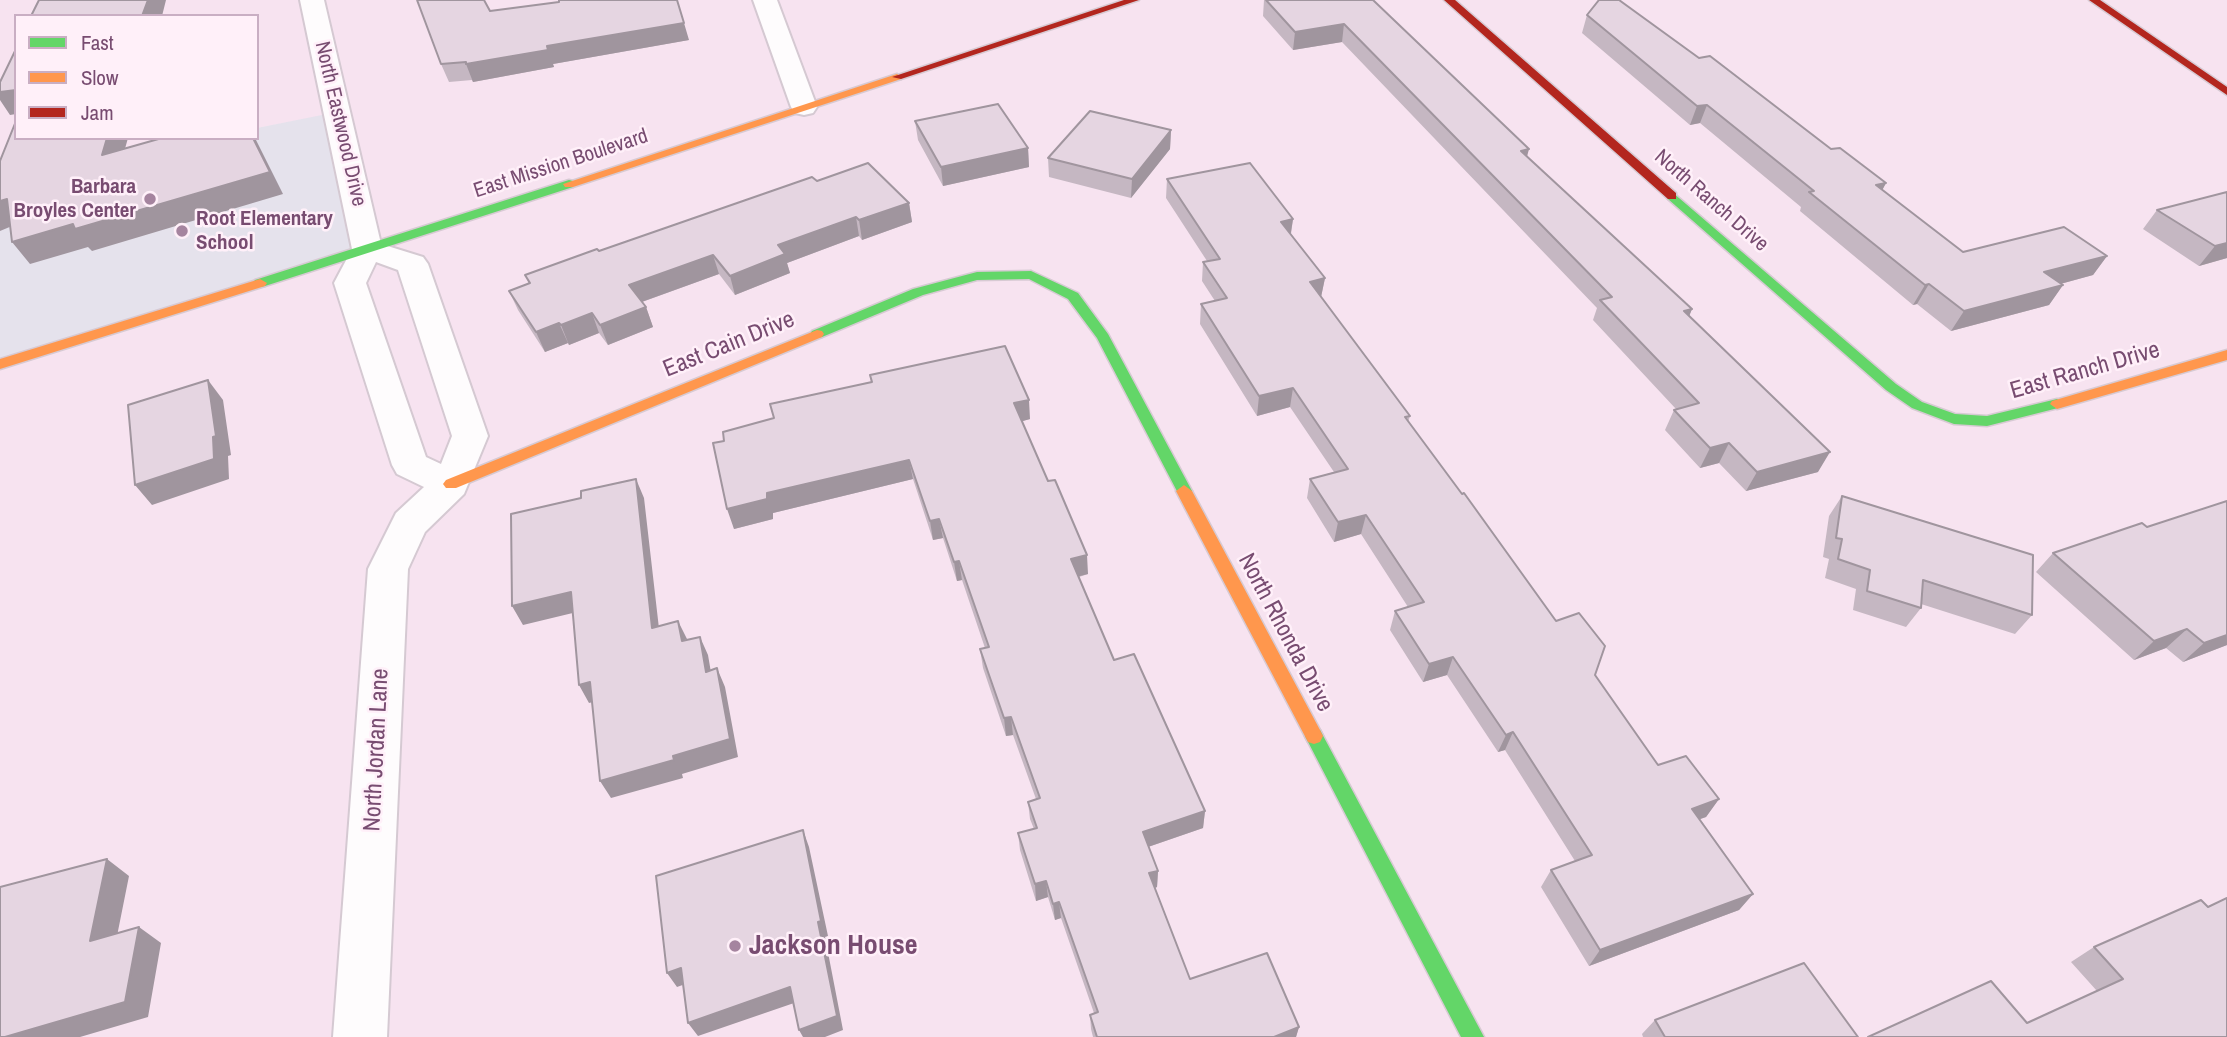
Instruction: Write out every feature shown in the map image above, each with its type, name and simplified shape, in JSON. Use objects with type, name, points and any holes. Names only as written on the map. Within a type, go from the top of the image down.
[{"type":"street","name":"North Eastwood Drive","points":[[312,0],[367,249]]},
{"type":"street","points":[[765,0],[804,107]]},
{"type":"street","name":"East Mission Boulevard","points":[[0,363],[367,249],[1135,0]]},
{"type":"street","name":"North Ranch Drive","points":[[1449,0],[1891,387],[1917,405],[1954,419]]},
{"type":"street","points":[[2094,0],[2227,92]]},
{"type":"street","points":[[367,249],[350,283],[410,465],[451,484]]},
{"type":"street","name":"North Jordan Lane","points":[[360,1037],[388,569],[410,523],[451,484],[470,436],[412,264],[367,249]]},
{"type":"street","name":"East Cain Drive","points":[[451,484],[918,292],[978,276],[1031,275]]},
{"type":"street","name":"North Rhonda Drive","points":[[1031,275],[1073,296],[1103,337],[1474,1037]]},
{"type":"street","name":"East Ranch Drive","points":[[1954,419],[1987,421],[2019,415],[2227,355]]},
{"type":"shaded area","points":[[0,0],[2227,0],[2227,1037],[0,1037],[0,364],[337,113],[259,128],[259,14],[14,14],[14,140],[198,140],[0,182]]},
{"type":"shaded area","name":"Root Elementary School","points":[[337,112],[367,249],[0,364],[0,182],[198,140],[259,140],[259,128]]},
{"type":"building","points":[[39,0],[148,0],[143,14],[32,14]]},
{"type":"building","points":[[417,0],[484,0],[490,11],[559,0],[677,0],[684,23],[547,46],[548,50],[466,64],[441,64]]},
{"type":"building","points":[[1266,0],[1373,0],[1529,149],[1521,151],[1692,309],[1684,311],[1830,452],[1757,472],[1729,443],[1710,448],[1674,410],[1699,403],[1600,300],[1612,297],[1344,24],[1295,32]]},
{"type":"building","points":[[1599,0],[1619,0],[1699,58],[1710,56],[1831,149],[1840,148],[1886,183],[1876,185],[1963,252],[2064,227],[2107,256],[2044,272],[2063,285],[1964,311],[1929,284],[1925,285],[1809,192],[1814,191],[1707,105],[1697,106],[1587,15]]},
{"type":"building","points":[[14,53],[14,90],[0,92],[0,82]]},
{"type":"building","points":[[998,104],[1028,148],[941,167],[915,121]]},
{"type":"building","points":[[1090,111],[1171,130],[1132,179],[1048,158]]},
{"type":"building","points":[[14,126],[14,140],[106,140],[102,155],[155,140],[254,140],[270,172],[75,229],[73,224],[12,242],[7,199],[0,201],[0,161]]},
{"type":"building","points":[[868,163],[909,203],[859,220],[856,217],[778,245],[785,254],[730,276],[713,255],[629,285],[646,307],[600,325],[592,313],[536,332],[509,291],[530,283],[525,275],[597,249],[599,251],[812,177],[817,181]]},
{"type":"building","points":[[1250,163],[1293,219],[1281,222],[1325,278],[1310,282],[1410,416],[1405,417],[1462,494],[1464,493],[1556,621],[1579,613],[1605,646],[1595,675],[1658,765],[1686,756],[1719,799],[1692,809],[1753,894],[1600,950],[1551,870],[1592,855],[1513,732],[1506,735],[1453,657],[1429,664],[1395,611],[1424,602],[1366,515],[1338,522],[1310,479],[1348,469],[1293,388],[1259,396],[1201,304],[1227,298],[1203,262],[1220,259],[1167,179]]},
{"type":"building","points":[[2227,192],[2227,243],[2215,246],[2157,210]]},
{"type":"building","points":[[1005,346],[1029,400],[1014,403],[1048,481],[1055,480],[1087,555],[1071,559],[1114,660],[1134,654],[1205,811],[1143,832],[1158,871],[1149,873],[1190,979],[1267,953],[1299,1027],[1274,1037],[1097,1037],[1090,1015],[1098,1012],[1059,902],[1053,904],[1046,881],[1035,884],[1018,833],[1037,828],[1028,802],[1040,798],[1011,717],[1004,718],[980,649],[989,647],[959,561],[954,562],[939,519],[930,521],[909,460],[767,493],[767,499],[727,509],[713,443],[724,441],[723,432],[774,418],[770,404],[872,382],[870,375]]},
{"type":"building","points":[[208,380],[216,436],[213,437],[214,459],[135,485],[128,405]]},
{"type":"building","points":[[636,479],[652,628],[678,621],[682,641],[700,637],[706,672],[717,668],[730,739],[673,756],[674,760],[600,781],[590,682],[579,685],[571,592],[512,606],[511,514],[581,498],[581,491]]},
{"type":"building","points":[[1842,496],[2033,555],[2032,615],[1923,580],[1921,608],[1867,591],[1870,570],[1838,559],[1842,539],[1836,538]]},
{"type":"building","points":[[2227,501],[2227,635],[2204,643],[2187,629],[2154,641],[2053,553],[2142,523],[2147,527]]},
{"type":"building","name":"Jackson House","points":[[803,830],[837,1016],[799,1030],[790,987],[688,1023],[681,968],[667,973],[656,876]]},
{"type":"building","points":[[107,859],[90,941],[139,927],[125,1002],[0,1037],[0,887]]},
{"type":"building","points":[[2227,898],[2227,1037],[1868,1037],[1991,981],[2027,1023],[2123,979],[2094,947],[2201,900],[2208,907]]},
{"type":"building","points":[[1804,963],[1858,1037],[1665,1037],[1655,1020]]},
{"type":"traffic: fast","points":[[260,283],[569,184]]},
{"type":"traffic: fast","points":[[1672,196],[1891,387],[1917,405],[1954,419],[1987,421],[2057,404]]},
{"type":"traffic: fast","points":[[817,334],[918,292],[977,276],[1031,275],[1073,296],[1103,337],[1184,491]]},
{"type":"traffic: fast","points":[[1314,736],[1473,1037]]},
{"type":"traffic: slow","points":[[569,184],[897,77]]},
{"type":"traffic: slow","points":[[0,364],[260,283]]},
{"type":"traffic: slow","points":[[451,484],[817,334]]},
{"type":"traffic: slow","points":[[2057,404],[2227,355]]},
{"type":"traffic: slow","points":[[1184,491],[1314,736]]},
{"type":"traffic: jam","points":[[897,77],[1134,0]]},
{"type":"traffic: jam","points":[[1449,0],[1672,196]]},
{"type":"traffic: jam","points":[[2094,0],[2227,92]]},
{"type":"place","name":"Barbara Broyles Center","points":[[150,199]]},
{"type":"place","name":"Root Elementary School","points":[[182,231]]},
{"type":"place","name":"Jackson House","points":[[735,946]]}]
